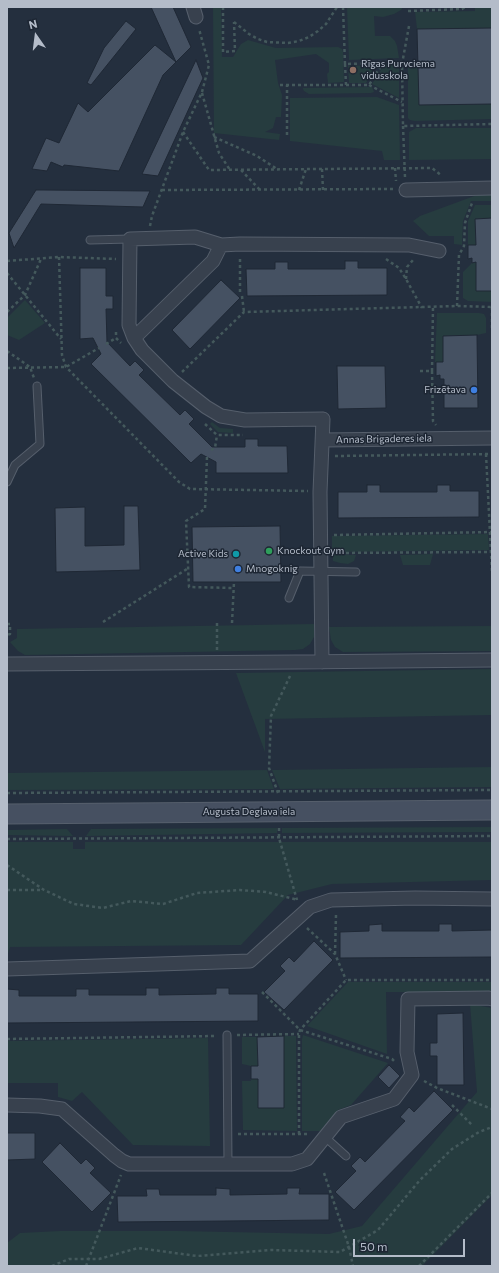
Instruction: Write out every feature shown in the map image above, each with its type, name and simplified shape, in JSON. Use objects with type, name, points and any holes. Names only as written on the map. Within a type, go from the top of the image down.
[{"type":"main road","name":"Augusta Deglava iela","points":[[7,814],[492,810]]},
{"type":"street","points":[[401,189],[492,188]]},
{"type":"street","points":[[130,239],[195,237],[221,245],[409,245],[439,251]]},
{"type":"street","name":"Annas Brigaderes iela","points":[[130,239],[129,325],[134,338],[142,350],[173,381],[206,407],[221,416],[245,420],[323,419],[323,440],[489,438]]},
{"type":"street","points":[[134,338],[213,261],[221,245]]},
{"type":"street","points":[[322,662],[320,492],[323,440]]},
{"type":"street","points":[[7,664],[492,660]]},
{"type":"street","points":[[7,969],[250,961],[310,907],[331,900],[415,898],[492,899]]},
{"type":"street","points":[[7,1105],[40,1106],[62,1109],[114,1155],[129,1164],[292,1164],[307,1159],[341,1117],[394,1099],[412,1075],[407,1052],[408,999],[492,999]]},
{"type":"lane","points":[[90,240],[130,239]]},
{"type":"lane","points":[[7,482],[15,465],[40,444],[37,386]]},
{"type":"lane","points":[[289,598],[300,571],[356,572]]},
{"type":"lane","points":[[227,1036],[228,1164]]},
{"type":"lane","points":[[325,1138],[346,1156]]},
{"type":"path","points":[[223,7],[223,52],[235,51],[234,22],[258,39],[267,42],[288,43],[309,37],[318,31],[326,24],[337,7]]},
{"type":"path","points":[[343,7],[346,85]]},
{"type":"path","points":[[408,11],[462,9],[464,7]]},
{"type":"path","points":[[148,238],[152,216],[183,132],[202,92],[209,65],[194,12]]},
{"type":"path","points":[[401,189],[405,168],[402,62],[408,26]]},
{"type":"path","points":[[345,64],[402,62]]},
{"type":"path","points":[[369,85],[383,63]]},
{"type":"path","points":[[280,85],[369,85],[402,102]]},
{"type":"path","points":[[287,85],[287,135]]},
{"type":"path","points":[[202,92],[219,153],[230,170]]},
{"type":"path","points":[[403,126],[492,124]]},
{"type":"path","points":[[183,132],[209,170],[405,168]]},
{"type":"path","points":[[214,137],[257,156],[277,169]]},
{"type":"path","points":[[395,168],[401,189]]},
{"type":"path","points":[[299,190],[306,169]]},
{"type":"path","points":[[322,169],[323,190]]},
{"type":"path","points":[[241,170],[260,190]]},
{"type":"path","points":[[162,190],[401,189]]},
{"type":"path","points":[[457,306],[459,255],[464,246],[465,223],[472,202],[478,203]]},
{"type":"path","points":[[240,244],[240,292]]},
{"type":"path","points":[[59,257],[61,340],[62,355],[66,367],[179,482],[190,489],[320,492]]},
{"type":"path","points":[[7,261],[59,257],[130,260]]},
{"type":"path","points":[[382,258],[399,268],[422,308]]},
{"type":"path","points":[[406,279],[407,267],[415,258]]},
{"type":"path","points":[[7,312],[25,294],[41,259]]},
{"type":"path","points":[[7,273],[61,340]]},
{"type":"path","points":[[242,296],[244,312]]},
{"type":"path","points":[[173,381],[244,312],[457,306],[492,307],[492,329]]},
{"type":"path","points":[[433,307],[433,421],[435,425],[440,427]]},
{"type":"path","points":[[106,344],[116,338]]},
{"type":"path","points":[[7,368],[66,367],[99,348]]},
{"type":"path","points":[[7,351],[30,367]]},
{"type":"path","points":[[420,371],[432,371]]},
{"type":"path","points":[[211,450],[215,448],[217,435]]},
{"type":"path","points":[[489,438],[486,454],[491,511],[492,573]]},
{"type":"path","points":[[321,457],[492,454]]},
{"type":"path","points":[[207,457],[207,489],[205,509],[186,521],[189,587],[234,588]]},
{"type":"path","points":[[321,536],[491,532]]},
{"type":"path","points":[[329,553],[491,552]]},
{"type":"path","points":[[103,622],[187,568]]},
{"type":"path","points":[[232,623],[234,582]]},
{"type":"path","points":[[216,622],[217,663]]},
{"type":"path","points":[[7,624],[10,624],[10,634],[7,635]]},
{"type":"path","points":[[278,792],[269,768],[271,716],[296,662]]},
{"type":"path","points":[[7,793],[492,790]]},
{"type":"path","points":[[279,827],[279,838],[297,900]]},
{"type":"path","points":[[7,839],[492,836]]},
{"type":"path","points":[[7,865],[44,890],[74,904],[103,908],[131,901],[163,904],[197,893],[240,890],[266,892],[304,901],[310,907]]},
{"type":"path","points":[[7,890],[44,890]]},
{"type":"path","points":[[335,954],[336,915]]},
{"type":"path","points":[[307,928],[335,954],[346,980]]},
{"type":"path","points":[[299,1134],[300,1030],[346,980],[492,980]]},
{"type":"path","points":[[262,992],[300,1030],[392,1059],[412,1075],[437,1088],[492,1109]]},
{"type":"path","points":[[7,1039],[299,1034]]},
{"type":"path","points":[[452,1105],[472,1125]]},
{"type":"path","points":[[52,1266],[69,1258],[99,1259],[138,1248],[197,1256],[271,1250],[340,1252],[378,1230],[420,1180],[452,1149],[479,1132],[492,1127]]},
{"type":"path","points":[[228,1134],[316,1134],[325,1138]]},
{"type":"path","points":[[86,1266],[127,1162]]},
{"type":"path","points":[[324,1173],[349,1247],[353,1266]]},
{"type":"path","points":[[418,1266],[492,1193]]},
{"type":"green space","points":[[213,7],[221,7],[222,57],[233,57],[241,44],[248,40],[276,48],[338,47],[342,49],[343,52],[344,82],[328,83],[327,74],[329,72],[329,63],[316,54],[275,60],[278,83],[282,95],[281,117],[276,117],[273,128],[265,132],[280,134],[279,140],[214,133]]},
{"type":"green space","points":[[347,7],[403,7],[394,14],[383,17],[374,16],[375,36],[390,36],[395,41],[399,58],[349,60]]},
{"type":"green space","points":[[475,7],[492,7],[492,28],[417,29],[415,12],[475,11]]},
{"type":"green space","points":[[418,63],[419,105],[492,104],[492,119],[410,120],[408,118],[408,64]]},
{"type":"green space","points":[[399,64],[399,98],[372,84],[384,65]]},
{"type":"green space","points":[[377,65],[366,83],[349,83],[348,66]]},
{"type":"green space","points":[[372,87],[374,92],[371,93],[309,94],[303,89],[303,88]]},
{"type":"green space","points":[[377,97],[399,105],[400,160],[384,160],[382,151],[290,141],[290,98]]},
{"type":"green space","points":[[416,128],[492,128],[492,159],[409,160],[409,132]]},
{"type":"green space","points":[[477,195],[492,195],[492,201],[471,201],[463,221],[462,245],[454,244],[454,236],[429,236],[413,221],[420,216]]},
{"type":"green space","points":[[475,205],[492,205],[492,218],[475,219],[476,245],[468,245],[468,221]]},
{"type":"green space","points":[[476,262],[476,291],[492,291],[492,302],[468,301],[463,298],[463,272],[472,263]]},
{"type":"green space","points":[[25,300],[45,323],[19,340],[7,335],[7,318]]},
{"type":"green space","points":[[437,313],[484,314],[486,318],[486,333],[477,335],[443,336],[443,362],[435,362]]},
{"type":"green space","points":[[212,422],[220,428],[233,429],[233,433],[218,432],[210,424]]},
{"type":"green space","points":[[488,534],[489,550],[332,552],[332,536]]},
{"type":"green space","points":[[433,554],[430,565],[403,565],[400,555]]},
{"type":"green space","points":[[333,555],[356,555],[354,561],[348,564],[333,561]]},
{"type":"green space","points":[[314,624],[314,637],[310,644],[303,649],[295,650],[25,655],[18,651],[10,642],[17,638],[17,629]]},
{"type":"green space","points":[[492,626],[492,651],[343,652],[335,647],[331,640],[329,627]]},
{"type":"green space","points":[[492,669],[492,715],[265,719],[265,752],[236,673]]},
{"type":"green space","points":[[492,767],[492,787],[280,789],[272,770]]},
{"type":"green space","points":[[267,770],[274,789],[7,790],[7,773]]},
{"type":"green space","points":[[492,827],[492,832],[282,833],[282,828]]},
{"type":"green space","points":[[277,828],[277,833],[86,836],[91,829]]},
{"type":"green space","points":[[67,829],[73,836],[7,835],[7,830]]},
{"type":"green space","points":[[7,842],[73,842],[73,849],[85,849],[85,842],[492,842],[492,880],[332,884],[288,895],[241,945],[10,947],[7,957]]},
{"type":"green space","points":[[348,982],[492,982],[492,994],[484,992],[386,992],[387,1054],[307,1026]]},
{"type":"green space","points":[[470,1004],[492,1008],[492,1195],[422,1266],[7,1266],[7,1243],[20,1233],[60,1231],[178,1231],[329,1234],[362,1226],[477,1092]]},
{"type":"green space","points":[[303,1035],[388,1063],[351,1105],[338,1110],[320,1131],[302,1131]]},
{"type":"green space","points":[[284,1036],[296,1036],[297,1131],[243,1130],[242,1081],[258,1079],[258,1108],[284,1108]]},
{"type":"green space","points":[[242,1037],[257,1037],[258,1066],[242,1064]]},
{"type":"green space","points":[[208,1038],[210,1146],[133,1145],[82,1092],[72,1101],[58,1097],[58,1083],[7,1083],[7,1041]]},
{"type":"building","points":[[151,7],[173,7],[191,47],[176,62]]},
{"type":"building","points":[[126,21],[136,29],[91,85],[87,83],[104,48]]},
{"type":"building","points":[[492,28],[492,104],[419,105],[417,29]]},
{"type":"building","points":[[155,45],[176,62],[163,75],[119,171],[64,165],[63,167],[51,162],[47,171],[32,169],[46,138],[59,143],[78,103],[88,112]]},
{"type":"building","points":[[196,60],[203,78],[158,176],[142,174]]},
{"type":"building","points":[[36,190],[150,191],[143,207],[41,204],[14,248],[9,233]]},
{"type":"building","points":[[492,218],[492,291],[476,291],[476,262],[472,263],[472,258],[468,259],[468,245],[476,245],[475,219]]},
{"type":"building","points":[[345,261],[358,261],[358,268],[387,268],[387,295],[247,296],[246,269],[275,269],[275,262],[288,262],[288,269],[345,269]]},
{"type":"building","points":[[80,268],[106,268],[106,296],[113,296],[113,309],[106,309],[107,342],[130,366],[135,361],[144,370],[139,375],[180,415],[185,410],[194,419],[189,424],[212,447],[245,447],[245,439],[258,439],[258,446],[287,446],[288,473],[216,473],[216,462],[201,454],[191,463],[91,364],[101,354],[93,338],[80,339]]},
{"type":"building","points":[[221,280],[240,298],[190,349],[172,330]]},
{"type":"building","points":[[477,335],[478,408],[444,408],[444,379],[440,379],[440,375],[436,376],[436,362],[443,362],[443,336]]},
{"type":"building","points":[[337,366],[385,366],[386,408],[338,409]]},
{"type":"building","points":[[367,485],[380,485],[380,492],[437,492],[437,485],[450,485],[450,491],[479,491],[479,517],[338,518],[338,492],[367,492]]},
{"type":"building","points":[[124,506],[138,506],[140,570],[56,572],[55,508],[85,507],[85,546],[124,545]]},
{"type":"building","name":"Active Kids","points":[[280,526],[281,582],[193,582],[192,527]]},
{"type":"building","points":[[382,924],[382,931],[439,931],[439,924],[452,924],[452,931],[492,930],[492,957],[340,958],[340,932],[369,931],[369,925]]},
{"type":"building","points":[[314,941],[333,960],[284,1010],[264,992],[285,971],[280,966],[289,957],[294,962]]},
{"type":"building","points":[[146,988],[159,988],[159,995],[216,994],[216,988],[229,988],[229,994],[258,994],[258,1021],[7,1023],[7,989],[19,990],[19,996],[76,996],[76,989],[89,989],[89,995],[146,995]]},
{"type":"building","points":[[463,1013],[464,1085],[437,1085],[437,1056],[430,1056],[430,1043],[437,1043],[437,1014]]},
{"type":"building","points":[[284,1036],[284,1108],[258,1108],[258,1079],[251,1079],[251,1066],[258,1066],[257,1037]]},
{"type":"building","points":[[389,1065],[400,1076],[389,1088],[378,1077]]},
{"type":"building","points":[[434,1091],[453,1110],[354,1210],[335,1192],[356,1171],[351,1166],[360,1157],[365,1162],[405,1121],[400,1117],[409,1107],[414,1112]]},
{"type":"building","points":[[7,1133],[35,1133],[35,1159],[7,1160]]},
{"type":"building","points":[[60,1143],[81,1164],[86,1159],[95,1168],[90,1173],[111,1193],[92,1212],[42,1162]]},
{"type":"building","points":[[216,1188],[230,1189],[230,1195],[287,1194],[287,1188],[300,1188],[299,1194],[329,1194],[329,1220],[118,1222],[117,1196],[147,1196],[146,1189],[159,1189],[160,1195],[216,1195]]},
{"type":"place","name":"Rīgas Purvciema vidusskola","points":[[353,70]]},
{"type":"place","name":"Frizētava","points":[[474,390]]},
{"type":"place","name":"Knockout Gym","points":[[269,551]]},
{"type":"place","name":"Active Kids","points":[[236,554]]},
{"type":"place","name":"Mnogoknig","points":[[238,569]]}]
